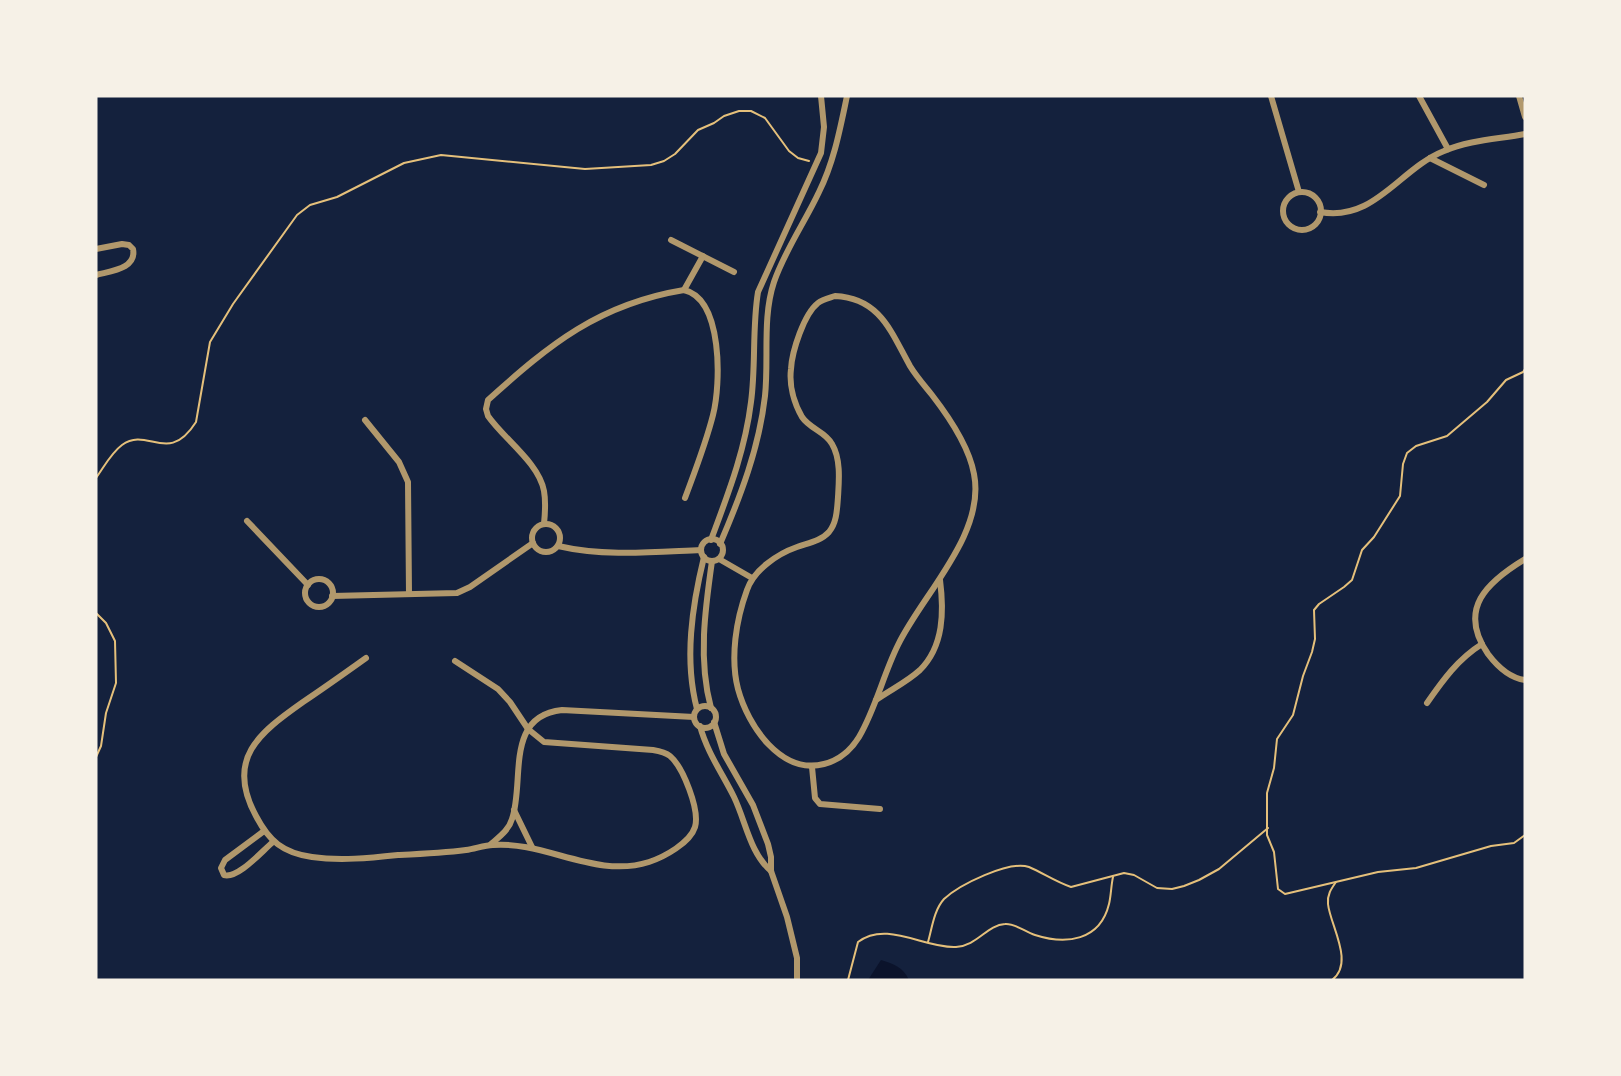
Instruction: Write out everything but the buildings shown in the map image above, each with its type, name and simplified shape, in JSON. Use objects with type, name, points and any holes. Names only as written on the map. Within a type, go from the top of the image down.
[{"type":"street","points":[[694,717],[697,709],[691,676],[691,642],[696,588],[705,543],[711,540],[740,458],[746,433],[753,376],[758,292],[817,163],[823,142],[821,96]]},
{"type":"street","points":[[720,544],[741,494],[755,452],[765,393],[769,311],[774,282],[827,173],[836,147],[848,96]]},
{"type":"street","points":[[1271,96],[1299,192]]},
{"type":"street","points":[[1419,96],[1448,149]]},
{"type":"street","points":[[1519,96],[1525,117]]},
{"type":"street","points":[[1320,212],[1340,213],[1356,210],[1371,202],[1430,158],[1448,149],[1525,134]]},
{"type":"street","points":[[1430,158],[1484,185]]},
{"type":"street","points":[[1299,192],[1312,195],[1317,199],[1320,212],[1319,219],[1309,229],[1294,229],[1284,219],[1284,204],[1293,194],[1299,192]]},
{"type":"street","points":[[671,240],[734,272]]},
{"type":"street","points":[[96,249],[125,245],[133,249],[134,253],[132,261],[124,267],[96,275]]},
{"type":"street","points":[[684,290],[703,256]]},
{"type":"street","points":[[544,524],[543,486],[530,464],[488,416],[486,409],[488,400],[563,336],[588,321],[649,297],[684,290],[700,299],[710,316],[717,375],[714,412],[685,498]]},
{"type":"street","points":[[835,297],[854,300],[873,308],[880,314],[912,370],[943,410],[969,457],[974,474],[975,504],[971,518],[940,579],[899,642],[864,729],[849,750],[831,762],[812,766],[788,761],[776,752],[756,727],[741,700],[735,672],[736,638],[742,606],[752,578],[775,558],[826,536],[834,524],[838,465],[835,450],[829,439],[803,418],[793,395],[791,369],[808,316],[819,302],[835,297]]},
{"type":"street","points":[[365,420],[399,462],[408,482],[409,594]]},
{"type":"street","points":[[247,521],[308,585]]},
{"type":"street","points":[[544,524],[534,531],[532,539],[539,550],[547,552],[558,546],[610,553],[703,554],[752,578]]},
{"type":"street","points":[[544,524],[556,528],[560,540],[558,546]]},
{"type":"street","points":[[711,540],[720,544],[723,550],[716,560],[708,591],[704,652],[706,687],[711,708],[716,715],[714,722],[724,754],[753,805],[768,844],[771,871],[788,916],[797,958],[797,980]]},
{"type":"street","points":[[332,596],[461,592],[533,543]]},
{"type":"street","points":[[1525,559],[1494,580],[1479,599],[1475,626],[1490,657],[1504,671],[1525,680]]},
{"type":"street","points":[[317,579],[322,580],[331,587],[332,596],[325,605],[312,605],[305,594],[308,585],[317,579]]},
{"type":"street","points":[[876,700],[919,671],[936,645],[942,615],[940,579]]},
{"type":"street","points":[[1427,703],[1455,665],[1482,644]]},
{"type":"street","points":[[366,658],[280,719],[254,744],[247,758],[245,784],[247,797],[264,831],[273,842],[295,853],[326,858],[359,858],[465,850],[491,845],[532,847],[561,857],[590,863],[638,865],[658,858],[684,841],[692,832],[696,816],[685,779],[676,762],[666,753],[643,749],[549,743],[539,739],[528,729],[498,689],[455,661]]},
{"type":"street","points":[[697,709],[704,706],[711,708]]},
{"type":"street","points":[[491,845],[513,818],[521,747],[528,729],[541,716],[562,710],[694,717]]},
{"type":"street","points":[[694,717],[700,726],[708,751],[733,795],[756,854],[771,871]]},
{"type":"street","points":[[700,726],[708,727],[714,722]]},
{"type":"street","points":[[812,766],[815,798],[820,804],[880,809]]},
{"type":"street","points":[[514,810],[532,847]]},
{"type":"street","points":[[264,831],[225,860],[221,868],[224,875],[236,875],[273,842]]},
{"type":"path","points":[[96,478],[123,444],[137,439],[165,444],[177,443],[190,432],[196,422],[210,342],[232,304],[297,215],[310,205],[337,197],[404,163],[441,155],[585,169],[651,165],[675,154],[698,130],[724,116],[739,111],[751,111],[765,118],[789,151],[798,158],[817,163]]},
{"type":"path","points":[[1525,369],[1506,380],[1487,402],[1447,436],[1416,446],[1407,453],[1403,464],[1401,496],[1374,537],[1362,550],[1352,580],[1314,610],[1315,639],[1312,652],[1293,715],[1277,739],[1274,768],[1267,793],[1267,835],[1274,852],[1278,889],[1286,894],[1378,872],[1416,868],[1491,846],[1514,843],[1525,835]]},
{"type":"path","points":[[96,613],[106,622],[115,641],[116,683],[106,713],[101,747],[96,757]]},
{"type":"path","points":[[928,942],[938,909],[944,899],[978,877],[1017,866],[1028,867],[1071,887],[1124,873],[1134,875],[1157,888],[1172,889],[1199,880],[1219,869],[1268,828]]},
{"type":"path","points":[[848,980],[855,949],[864,937],[881,934],[956,947],[971,944],[995,927],[1007,923],[1032,935],[1050,939],[1071,940],[1090,934],[1101,922],[1108,906],[1113,877]]},
{"type":"path","points":[[1332,980],[1341,970],[1342,962],[1337,929],[1328,902],[1329,891],[1336,882]]},
{"type":"water","points":[[881,960],[898,967],[909,980],[868,980]]}]
